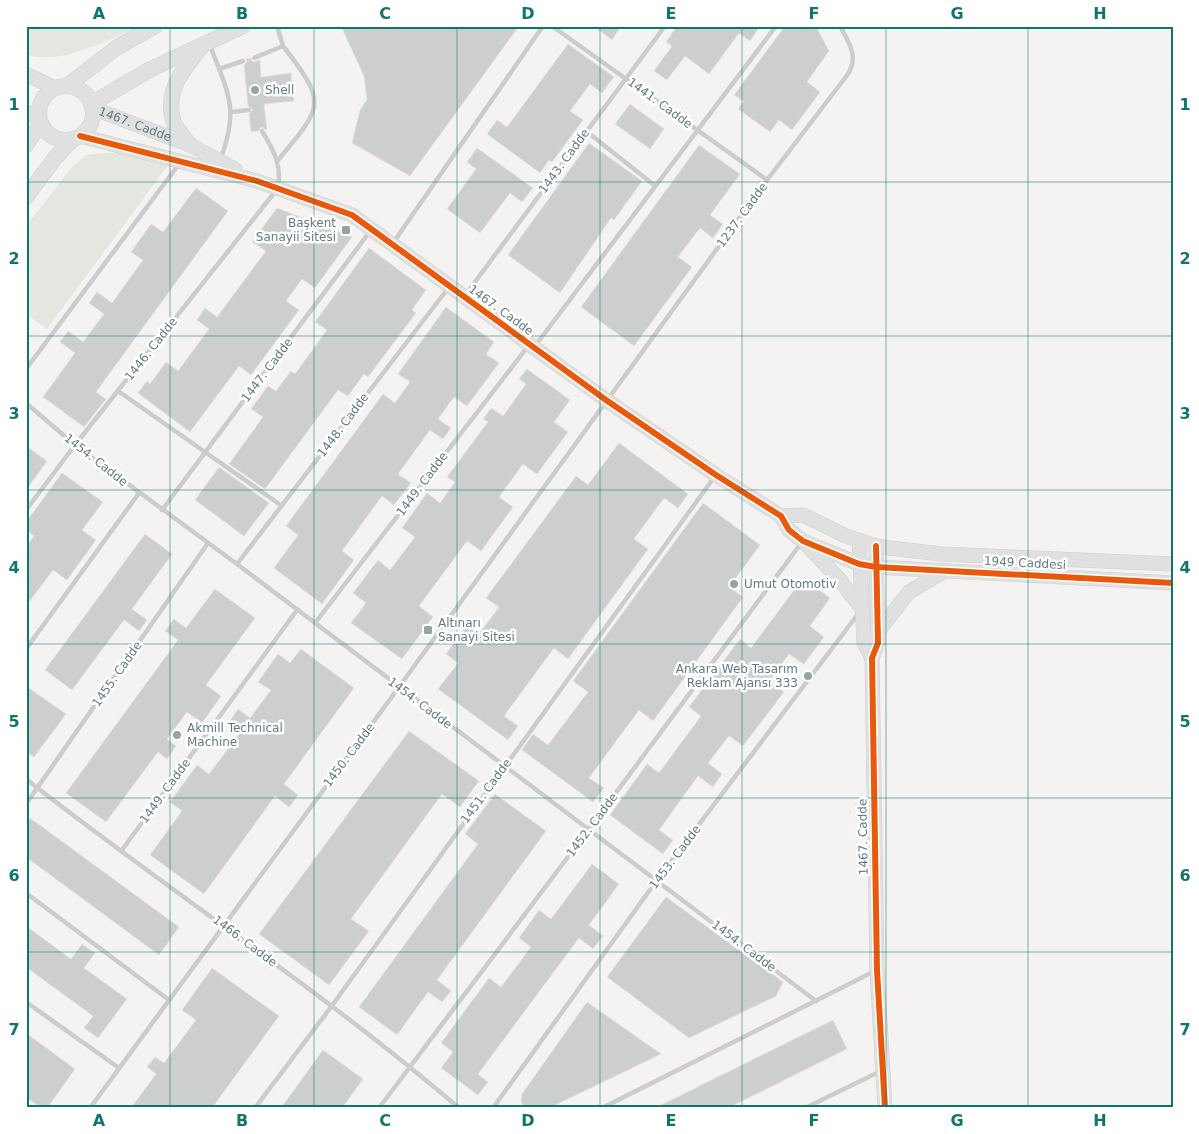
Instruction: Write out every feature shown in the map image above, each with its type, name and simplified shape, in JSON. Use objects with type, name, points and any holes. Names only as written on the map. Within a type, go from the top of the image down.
[{"type":"main road","points":[[26,145],[40,104],[49,92],[61,87],[116,48],[156,26]]},
{"type":"main road","points":[[92,106],[149,70],[243,26]]},
{"type":"main road","points":[[190,145],[174,123],[171,107],[173,87],[207,42]]},
{"type":"main road","name":"1467. Cadde","points":[[35,118],[52,136],[62,140],[77,137],[89,126],[92,106],[82,91],[61,87]]},
{"type":"main road","points":[[26,197],[55,158],[77,137]]},
{"type":"street","name":"1467. Cadde","points":[[26,74],[61,87]]},
{"type":"street","name":"1467. Cadde","points":[[92,106],[190,145],[258,181]]},
{"type":"street","name":"1467. Cadde","points":[[77,137],[181,160],[258,181],[352,215],[606,400],[716,475],[781,516],[789,530],[803,541],[859,564],[876,567]]},
{"type":"street","points":[[781,516],[803,515],[858,540],[876,546]]},
{"type":"street","name":"1467. Cadde","points":[[858,540],[864,643],[872,658]]},
{"type":"street","points":[[803,541],[840,579],[862,608]]},
{"type":"street","name":"1467. Cadde","points":[[876,546],[878,643],[872,658],[877,970],[885,1108]]},
{"type":"street","name":"1949 Caddesi","points":[[876,546],[940,554],[1173,564]]},
{"type":"street","name":"1949 Caddesi","points":[[876,567],[1173,583]]},
{"type":"street","points":[[878,633],[909,592],[926,580],[947,570]]},
{"type":"lane","points":[[277,26],[283,46],[308,78],[314,95],[314,107],[309,122],[278,160]]},
{"type":"lane","points":[[392,244],[544,26]]},
{"type":"lane","name":"1441. Cadde","points":[[552,26],[767,180]]},
{"type":"lane","name":"1443. Cadde","points":[[464,296],[665,26]]},
{"type":"lane","name":"1449. Cadde","points":[[316,623],[776,26]]},
{"type":"lane","name":"1237. Cadde","points":[[606,400],[852,67],[852,47],[840,26]]},
{"type":"lane","points":[[207,42],[228,91],[232,112],[228,139],[220,161]]},
{"type":"lane","points":[[254,58],[283,46]]},
{"type":"lane","points":[[219,69],[243,61]]},
{"type":"lane","points":[[232,112],[249,110]]},
{"type":"lane","points":[[262,131],[278,160],[281,173],[278,188]]},
{"type":"lane","points":[[586,131],[654,185]]},
{"type":"lane","points":[[26,369],[181,160]]},
{"type":"lane","name":"1446. Cadde","points":[[26,510],[118,390],[278,188]]},
{"type":"lane","name":"1447. Cadde","points":[[162,510],[371,229]]},
{"type":"lane","name":"1448. Cadde","points":[[237,564],[450,286]]},
{"type":"lane","points":[[118,390],[282,506]]},
{"type":"lane","name":"1450. Cadde","points":[[90,1108],[223,924],[399,687],[606,400]]},
{"type":"lane","name":"1454. Cadde","points":[[26,403],[75,445],[316,623],[816,1001]]},
{"type":"lane","name":"1451. Cadde","points":[[255,1108],[331,1007],[716,475]]},
{"type":"lane","points":[[26,648],[139,493]]},
{"type":"lane","name":"1452. Cadde","points":[[378,1108],[589,830],[803,541]]},
{"type":"lane","name":"1455. Cadde","points":[[26,804],[208,543]]},
{"type":"lane","name":"1453. Cadde","points":[[493,1108],[658,880],[862,608]]},
{"type":"lane","name":"1449. Cadde","points":[[122,850],[297,610]]},
{"type":"lane","name":"1466. Cadde","points":[[26,779],[223,924],[410,1066],[459,1108]]},
{"type":"lane","points":[[26,893],[169,1000]]},
{"type":"lane","points":[[602,1108],[877,970]]},
{"type":"lane","points":[[26,1002],[118,1068]]},
{"type":"lane","points":[[805,1108],[882,1070]]},
{"type":"shaded area","points":[[26,26],[141,26],[84,50],[54,57],[39,57],[26,54]]},
{"type":"shaded area","points":[[120,153],[169,164],[47,329],[26,314],[26,226],[73,166],[86,155]]},
{"type":"building","points":[[341,26],[519,26],[410,176],[352,143],[360,110],[367,100],[364,76]]},
{"type":"building","points":[[594,26],[621,26],[612,40]]},
{"type":"building","points":[[677,26],[760,26],[750,41],[739,33],[709,74],[685,56],[667,80],[654,71],[672,46],[666,42]]},
{"type":"building","points":[[785,26],[816,26],[829,51],[807,82],[820,92],[792,130],[779,120],[770,132],[738,109],[744,101],[734,95]]},
{"type":"building","points":[[568,44],[614,77],[602,93],[590,84],[570,111],[583,120],[552,162],[549,160],[540,173],[487,134],[497,120],[507,127]]},
{"type":"building","points":[[250,58],[253,62],[260,60],[261,77],[291,73],[294,101],[264,104],[267,130],[261,127],[258,131],[251,132],[249,114],[253,110],[248,106],[244,65],[247,62],[246,59]]},
{"type":"building","points":[[630,104],[664,129],[650,149],[615,124]]},
{"type":"building","points":[[589,143],[642,181],[614,220],[611,218],[560,293],[508,255]]},
{"type":"building","points":[[699,145],[740,174],[710,215],[723,224],[713,238],[700,228],[678,257],[692,267],[634,346],[581,307]]},
{"type":"building","points":[[477,148],[533,188],[522,202],[510,193],[480,233],[447,209],[476,169],[467,162]]},
{"type":"building","points":[[196,188],[228,211],[96,392],[106,399],[84,427],[43,397],[75,353],[60,342],[68,331],[83,342],[104,314],[89,303],[97,292],[112,303],[143,260],[131,252],[151,224],[163,232]]},
{"type":"building","points":[[277,208],[352,237],[315,288],[302,279],[286,301],[299,310],[251,375],[239,366],[190,432],[138,393],[147,381],[150,384],[166,362],[178,371],[209,329],[197,320],[205,308],[217,317],[266,251],[252,242]]},
{"type":"building","points":[[369,248],[426,290],[412,310],[416,313],[368,377],[364,374],[348,396],[338,390],[265,489],[229,464],[263,417],[251,409],[268,386],[276,391],[291,371],[295,374],[327,330],[315,322]]},
{"type":"building","points":[[446,307],[494,342],[486,354],[499,363],[467,406],[454,397],[438,419],[451,428],[443,439],[430,430],[398,474],[411,483],[394,505],[382,496],[342,551],[354,560],[322,604],[274,568],[298,535],[286,526],[383,394],[395,403],[410,382],[398,374]]},
{"type":"building","points":[[527,369],[570,400],[554,422],[568,432],[537,474],[523,464],[499,497],[513,507],[481,551],[467,541],[419,606],[433,617],[402,659],[351,623],[366,603],[353,593],[378,560],[390,570],[415,537],[402,528],[427,493],[440,503],[455,482],[447,477],[488,422],[483,419],[491,408],[503,416],[526,384],[519,379]]},
{"type":"building","points":[[619,443],[688,494],[678,508],[664,498],[634,539],[648,549],[568,659],[554,648],[504,716],[518,726],[508,740],[438,689],[458,663],[446,654],[467,625],[479,634],[499,607],[486,598],[576,476],[588,485]]},
{"type":"building","points":[[26,446],[47,461],[26,490]]},
{"type":"building","points":[[219,467],[269,503],[244,536],[195,500]]},
{"type":"building","points":[[62,473],[103,502],[82,530],[96,540],[67,580],[53,570],[26,606],[26,547],[34,536],[26,530],[26,522]]},
{"type":"building","points":[[703,503],[760,545],[729,587],[743,597],[653,721],[639,710],[589,778],[604,788],[593,802],[522,750],[533,734],[548,745],[588,692],[573,681]]},
{"type":"building","points":[[145,534],[172,554],[132,609],[147,620],[139,631],[124,620],[72,690],[45,670]]},
{"type":"building","points":[[803,578],[830,598],[810,626],[824,637],[804,664],[789,654],[769,681],[784,692],[743,746],[729,736],[708,763],[722,774],[713,787],[698,776],[659,830],[673,840],[663,854],[610,815],[647,764],[659,773],[701,716],[689,707],[740,639],[751,648]]},
{"type":"building","points":[[215,589],[255,618],[206,685],[221,696],[202,723],[187,712],[167,739],[176,746],[167,759],[158,752],[106,822],[66,793],[178,640],[165,631],[174,619],[186,628]]},
{"type":"building","points":[[301,649],[354,688],[284,784],[298,795],[289,807],[275,796],[204,894],[150,855],[182,811],[170,802],[197,765],[209,774],[242,730],[230,721],[238,709],[250,718],[271,690],[258,682],[278,654],[290,663]]},
{"type":"building","points":[[26,686],[66,714],[34,757],[26,751]]},
{"type":"building","points":[[409,731],[479,781],[460,807],[442,794],[351,919],[369,931],[329,985],[259,934]]},
{"type":"building","points":[[495,794],[546,831],[437,980],[451,991],[442,1002],[428,992],[397,1035],[359,1007],[478,844],[465,834]]},
{"type":"building","points":[[30,818],[179,927],[159,955],[26,857],[26,824]]},
{"type":"building","points":[[592,864],[619,884],[589,925],[603,936],[593,949],[579,938],[478,1074],[488,1082],[478,1095],[441,1068],[453,1052],[441,1043],[489,978],[501,987],[531,947],[519,938],[539,910],[551,919]]},
{"type":"building","points":[[666,897],[783,982],[776,996],[689,1038],[607,977]]},
{"type":"building","points":[[26,926],[71,959],[82,944],[95,953],[84,968],[127,999],[98,1038],[84,1028],[93,1016],[26,967]]},
{"type":"building","points":[[212,968],[279,1016],[212,1108],[131,1108],[156,1074],[147,1067],[155,1057],[164,1063],[196,1020],[182,1010]]},
{"type":"building","points":[[587,1002],[661,1054],[549,1108],[524,1108],[521,1101],[522,1094]]},
{"type":"building","points":[[833,1020],[847,1049],[728,1108],[655,1108]]},
{"type":"building","points":[[26,1033],[75,1069],[47,1108],[41,1108],[26,1097]]},
{"type":"building","points":[[323,1050],[363,1079],[342,1108],[281,1108]]},
{"type":"cycle path","points":[[80,136],[257,181],[352,215],[606,400],[716,475],[781,516],[789,530],[803,541],[859,564],[876,567],[1173,583]]},
{"type":"cycle path","points":[[876,546],[878,643],[872,658],[877,970],[885,1108]]},
{"type":"place","name":"Shell","points":[[255,90]]},
{"type":"place","name":"Başkent Sanayii Sitesi","points":[[346,230]]},
{"type":"place","name":"Umut Otomotiv","points":[[734,584]]},
{"type":"place","name":"Altınarı Sanayi Sitesi","points":[[428,630]]},
{"type":"place","name":"Ankara Web Tasarım Reklam Ajansı 333","points":[[808,676]]},
{"type":"place","name":"Akmill Technical Machine","points":[[177,735]]}]
